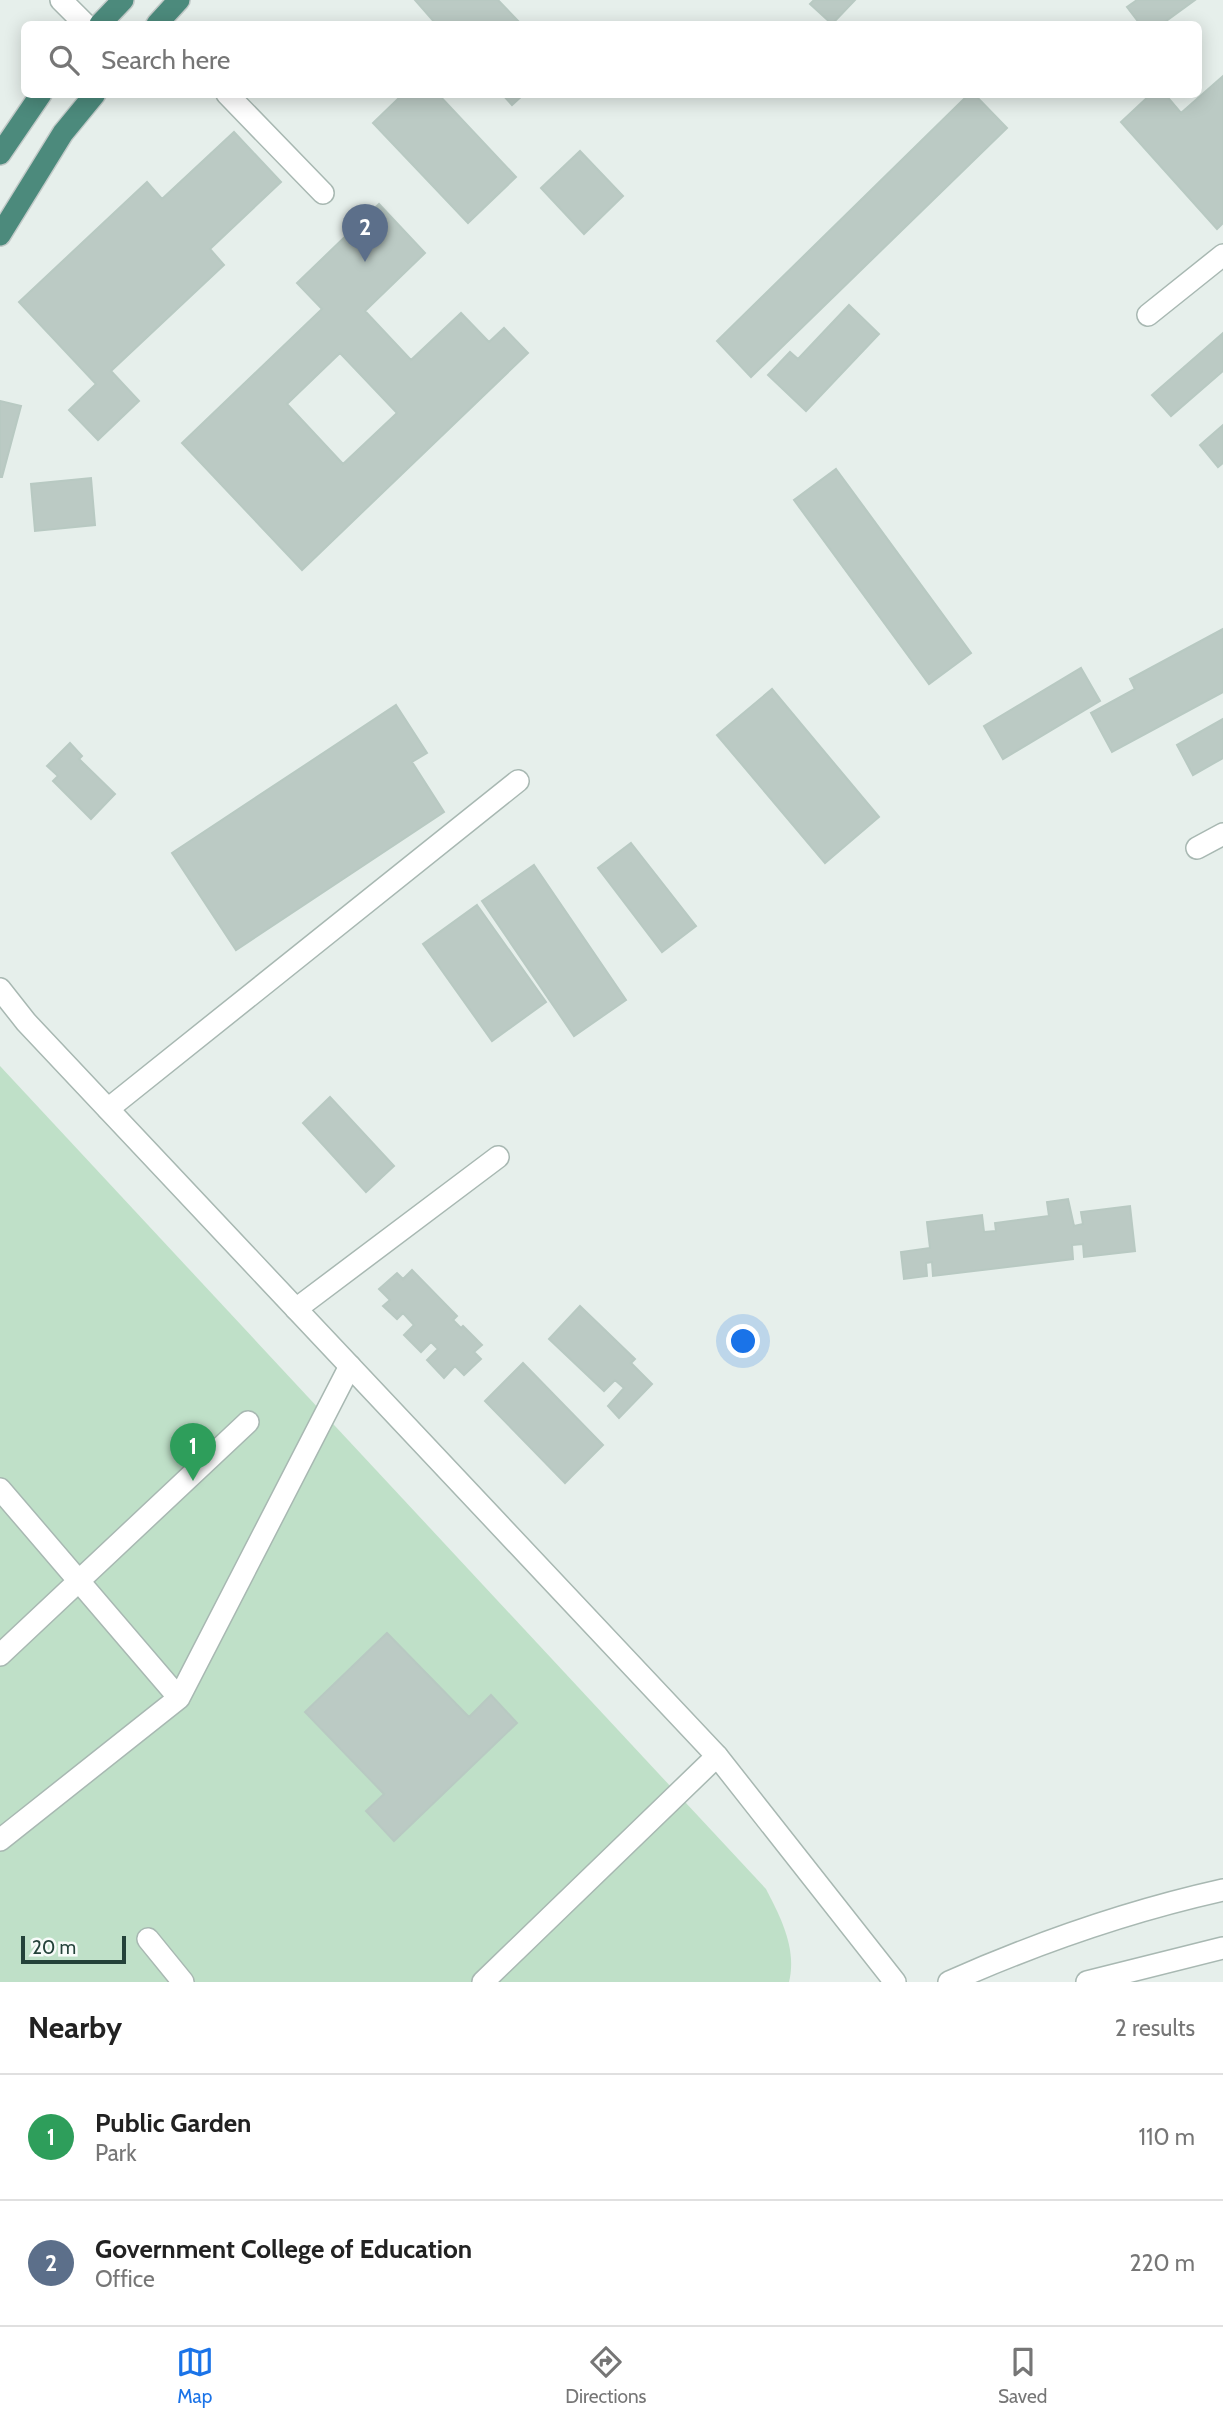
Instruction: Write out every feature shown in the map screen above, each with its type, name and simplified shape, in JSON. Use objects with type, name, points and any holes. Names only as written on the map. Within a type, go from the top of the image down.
[{"type":"highway","points":[[103,21],[123,0]]},
{"type":"highway","points":[[161,21],[179,0]]},
{"type":"highway","points":[[0,154],[38,98]]},
{"type":"highway","points":[[0,235],[63,133],[92,98]]},
{"type":"street","points":[[61,0],[82,21]]},
{"type":"street","points":[[231,98],[323,193]]},
{"type":"street","points":[[1148,315],[1223,254]]},
{"type":"street","points":[[108,1109],[518,782]]},
{"type":"street","points":[[1197,848],[1223,834]]},
{"type":"street","points":[[0,989],[26,1022],[717,1756],[895,1982]]},
{"type":"street","points":[[0,1014],[26,1022]]},
{"type":"street","points":[[296,1309],[498,1157]]},
{"type":"street","points":[[0,1840],[179,1698],[350,1366]]},
{"type":"street","points":[[0,1655],[248,1423]]},
{"type":"street","points":[[0,1489],[179,1698]]},
{"type":"street","points":[[483,1982],[717,1756]]},
{"type":"street","points":[[949,1982],[1017,1952],[1169,1902],[1223,1890]]},
{"type":"street","points":[[148,1938],[183,1982]]},
{"type":"street","points":[[1087,1982],[1223,1948]]},
{"type":"green space","points":[[0,1066],[766,1889],[782,1922],[789,1946],[789,1982],[0,1982]]},
{"type":"building","points":[[415,0],[498,0],[518,21],[433,21]]},
{"type":"building","points":[[814,0],[855,0],[835,21],[829,21],[810,4]]},
{"type":"building","points":[[1137,0],[1195,0],[1166,21],[1138,21],[1127,7]]},
{"type":"building","points":[[1223,76],[1223,223],[1217,229],[1121,122],[1147,98],[1168,98],[1181,113],[1198,98],[1202,98],[1202,94]]},
{"type":"building","points":[[399,98],[442,98],[516,177],[468,223],[373,123]]},
{"type":"building","points":[[506,98],[520,98],[512,105]]},
{"type":"building","points":[[965,98],[978,98],[1007,128],[751,377],[717,341]]},
{"type":"building","points":[[234,132],[281,182],[210,249],[224,265],[111,371],[139,401],[98,440],[69,410],[96,384],[19,302],[147,182],[162,199]]},
{"type":"building","points":[[580,151],[623,196],[584,234],[541,188]]},
{"type":"building","points":[[379,204],[425,253],[365,311],[411,360],[461,313],[489,342],[504,328],[528,353],[302,570],[182,443],[322,309],[297,283]],"holes":[[[340,353],[397,413],[343,464],[287,404]]]},
{"type":"building","points":[[849,305],[879,334],[806,411],[768,375],[790,352],[798,359]]},
{"type":"building","points":[[1223,333],[1223,371],[1171,416],[1152,395]]},
{"type":"building","points":[[0,401],[21,406],[2,477],[0,477]]},
{"type":"building","points":[[1223,425],[1223,463],[1218,467],[1200,445]]},
{"type":"building","points":[[836,469],[971,653],[929,684],[794,500]]},
{"type":"building","points":[[91,478],[95,525],[35,531],[31,484]]},
{"type":"building","points":[[1223,629],[1223,692],[1112,752],[1091,713],[1135,689],[1130,679]]},
{"type":"building","points":[[1081,668],[1100,701],[1003,759],[984,726]]},
{"type":"building","points":[[772,689],[879,817],[825,863],[717,735]]},
{"type":"building","points":[[396,705],[427,753],[412,762],[444,812],[236,950],[172,853]]},
{"type":"building","points":[[1223,719],[1223,758],[1193,775],[1177,745]]},
{"type":"building","points":[[70,743],[82,756],[79,759],[115,794],[91,819],[53,781],[58,776],[47,766]]},
{"type":"building","points":[[631,843],[696,926],[662,952],[598,868]]},
{"type":"building","points":[[534,865],[626,1000],[574,1036],[482,901]]},
{"type":"building","points":[[477,905],[546,1002],[492,1041],[423,944]]},
{"type":"building","points":[[330,1097],[394,1166],[366,1192],[303,1123]]},
{"type":"building","points":[[1068,1199],[1074,1226],[1083,1224],[1081,1212],[1130,1206],[1135,1251],[1084,1257],[1083,1244],[1072,1245],[1073,1259],[933,1276],[932,1262],[926,1263],[927,1276],[904,1279],[901,1252],[930,1248],[927,1222],[982,1215],[984,1232],[996,1231],[995,1223],[1049,1216],[1047,1202]]},
{"type":"building","points":[[412,1270],[457,1316],[453,1320],[482,1345],[474,1352],[481,1359],[464,1375],[455,1366],[444,1378],[427,1360],[438,1349],[431,1342],[421,1352],[404,1335],[414,1325],[403,1313],[397,1319],[383,1306],[390,1300],[379,1289],[397,1273],[403,1279]]},
{"type":"building","points":[[580,1306],[635,1359],[631,1363],[652,1384],[619,1418],[608,1406],[624,1388],[615,1380],[604,1391],[549,1339]]},
{"type":"building","points":[[523,1363],[603,1445],[565,1483],[485,1401]]},
{"type":"building","points":[[387,1633],[469,1717],[491,1695],[517,1723],[394,1841],[366,1811],[384,1794],[305,1712]]},
{"type":"place","name":"Government College of Education","points":[[365,262]]},
{"type":"place","name":"Public Garden","points":[[193,1481]]}]
